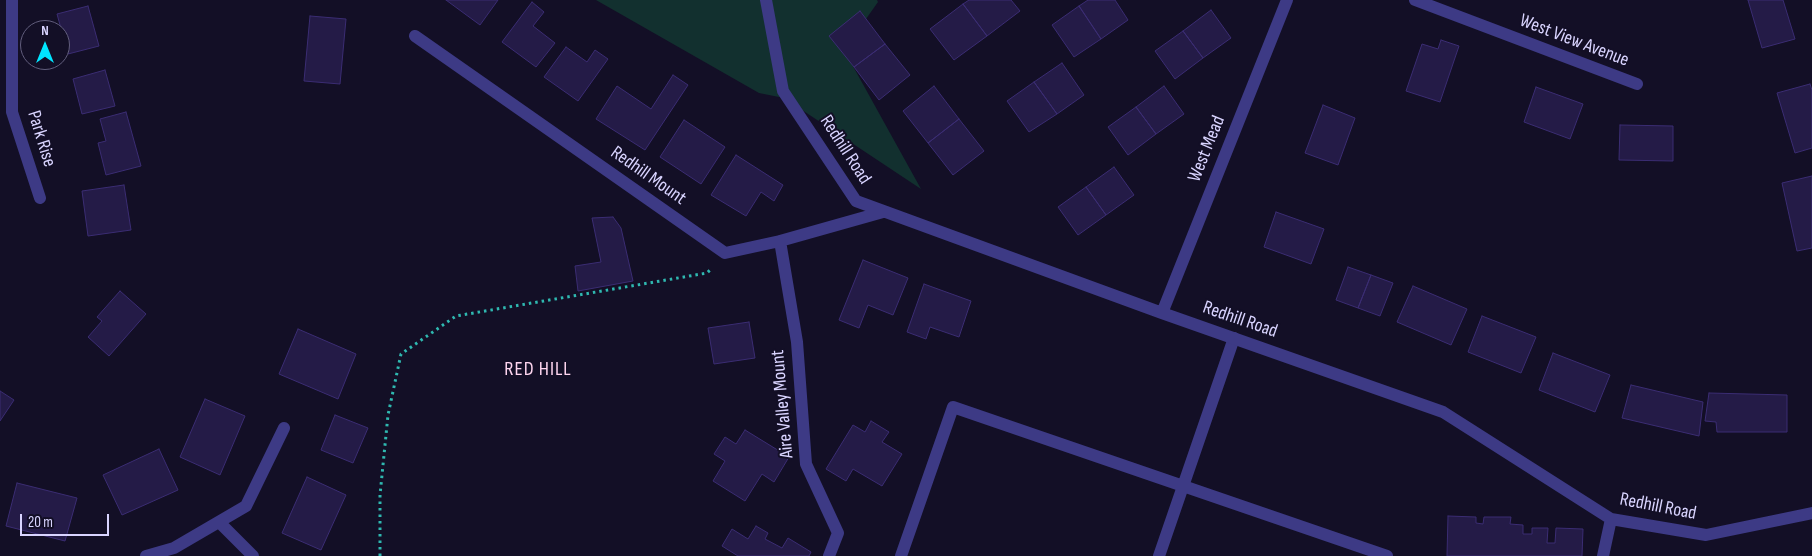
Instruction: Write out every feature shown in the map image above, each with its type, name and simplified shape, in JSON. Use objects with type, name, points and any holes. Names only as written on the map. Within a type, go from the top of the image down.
[{"type":"street","name":"Park Rise","points":[[12,0],[12,112],[40,198]]},
{"type":"street","name":"Redhill Road","points":[[766,0],[783,91],[856,201],[1162,313],[1443,412],[1611,519],[1706,535],[1812,513]]},
{"type":"street","name":"West Mead","points":[[1162,313],[1287,0]]},
{"type":"street","name":"West View Avenue","points":[[1414,0],[1637,84]]},
{"type":"street","name":"Redhill Mount","points":[[415,36],[725,253]]},
{"type":"street","points":[[725,253],[780,241],[883,212]]},
{"type":"street","name":"Aire Valley Mount","points":[[780,241],[797,342],[806,464],[838,533],[829,556]]},
{"type":"street","points":[[1159,556],[1234,338]]},
{"type":"street","points":[[901,556],[953,407],[1387,556]]},
{"type":"street","points":[[146,556],[174,548],[246,506],[284,428]]},
{"type":"street","points":[[1603,556],[1611,519]]},
{"type":"street","points":[[219,522],[253,556]]},
{"type":"path","points":[[380,556],[380,495],[388,415],[401,354],[456,316],[707,273],[725,253]]},
{"type":"green space","points":[[596,0],[877,0],[878,2],[844,50],[921,189],[784,98],[759,93]]},
{"type":"building","points":[[446,0],[498,0],[480,25]]},
{"type":"building","points":[[969,0],[1011,0],[1020,11],[987,36],[963,4]]},
{"type":"building","points":[[1088,0],[1115,0],[1128,20],[1101,39],[1079,6]]},
{"type":"building","points":[[1748,0],[1783,0],[1795,39],[1762,48]]},
{"type":"building","points":[[532,2],[544,12],[533,26],[555,43],[536,67],[502,42]]},
{"type":"building","points":[[963,4],[987,36],[954,60],[930,29]]},
{"type":"building","points":[[88,6],[99,46],[70,53],[70,20],[59,20],[57,14]]},
{"type":"building","points":[[1079,6],[1101,39],[1074,57],[1052,25]]},
{"type":"building","points":[[1211,10],[1231,38],[1203,58],[1183,31]]},
{"type":"building","points":[[860,11],[885,44],[854,67],[829,36]]},
{"type":"building","points":[[310,16],[346,19],[340,84],[304,81]]},
{"type":"building","points":[[1183,31],[1203,58],[1175,79],[1155,51]]},
{"type":"building","points":[[1441,40],[1459,46],[1440,102],[1406,91],[1422,44],[1438,49]]},
{"type":"building","points":[[885,44],[910,75],[879,100],[854,67]]},
{"type":"building","points":[[566,47],[587,62],[595,50],[608,59],[578,101],[544,77]]},
{"type":"building","points":[[1062,63],[1084,95],[1057,114],[1034,82]]},
{"type":"building","points":[[105,70],[115,106],[82,114],[73,79]]},
{"type":"building","points":[[673,75],[688,85],[645,150],[596,119],[617,86],[651,109]]},
{"type":"building","points":[[1034,82],[1057,114],[1029,132],[1007,101]]},
{"type":"building","points":[[1810,84],[1812,90],[1812,148],[1795,153],[1777,93]]},
{"type":"building","points":[[934,86],[959,119],[928,143],[903,111]]},
{"type":"building","points":[[1164,86],[1184,114],[1156,134],[1136,107]]},
{"type":"building","points":[[1536,87],[1583,104],[1570,139],[1524,122]]},
{"type":"building","points":[[1323,105],[1355,118],[1338,165],[1305,153]]},
{"type":"building","points":[[1136,107],[1156,134],[1128,155],[1108,127]]},
{"type":"building","points":[[126,112],[141,166],[106,175],[98,143],[106,141],[100,119]]},
{"type":"building","points":[[959,119],[984,151],[953,175],[928,143]]},
{"type":"building","points":[[684,120],[725,147],[701,184],[660,157]]},
{"type":"building","points":[[1620,125],[1673,126],[1673,161],[1619,160]]},
{"type":"building","points":[[736,155],[783,185],[774,201],[761,192],[746,216],[711,195]]},
{"type":"building","points":[[1114,167],[1134,195],[1106,215],[1086,187]]},
{"type":"building","points":[[1812,176],[1812,248],[1797,251],[1782,183]]},
{"type":"building","points":[[124,185],[131,230],[88,236],[82,191]]},
{"type":"building","points":[[1086,187],[1106,215],[1078,235],[1058,207]]},
{"type":"building","points":[[1276,212],[1324,229],[1311,264],[1264,247]]},
{"type":"building","points":[[613,217],[621,228],[633,281],[578,291],[575,266],[601,262],[592,218]]},
{"type":"building","points":[[863,260],[908,278],[893,315],[868,305],[859,328],[839,320]]},
{"type":"building","points":[[1348,267],[1371,275],[1358,308],[1336,300]]},
{"type":"building","points":[[1371,275],[1393,283],[1380,316],[1358,308]]},
{"type":"building","points":[[924,284],[971,301],[959,337],[930,327],[926,339],[907,332]]},
{"type":"building","points":[[1413,286],[1467,309],[1451,345],[1397,322]]},
{"type":"building","points":[[120,291],[146,314],[109,356],[88,337],[102,321],[97,317]]},
{"type":"building","points":[[1482,316],[1536,337],[1521,373],[1468,352]]},
{"type":"building","points":[[749,322],[755,358],[714,364],[708,328]]},
{"type":"building","points":[[298,329],[356,354],[338,399],[279,374]]},
{"type":"building","points":[[1553,353],[1610,375],[1595,412],[1539,390]]},
{"type":"building","points":[[1631,385],[1703,402],[1699,436],[1622,418]]},
{"type":"building","points":[[0,391],[14,400],[0,421]]},
{"type":"building","points":[[1709,393],[1787,395],[1787,432],[1717,432],[1716,422],[1705,421]]},
{"type":"building","points":[[205,399],[245,416],[220,475],[180,457]]},
{"type":"building","points":[[335,415],[368,428],[353,463],[321,450]]},
{"type":"building","points":[[871,421],[889,432],[882,442],[902,454],[882,486],[853,469],[846,481],[826,469],[853,425],[865,432]]},
{"type":"building","points":[[745,430],[789,457],[774,482],[762,474],[745,501],[713,481],[725,461],[714,454],[725,437],[736,444]]},
{"type":"building","points":[[159,449],[178,490],[122,515],[103,475]]},
{"type":"building","points":[[307,477],[346,495],[321,550],[282,533]]},
{"type":"building","points":[[17,483],[77,498],[65,541],[6,526]]},
{"type":"building","points":[[1448,516],[1476,517],[1476,523],[1483,524],[1484,517],[1511,517],[1510,524],[1523,525],[1523,534],[1532,534],[1532,528],[1548,528],[1547,543],[1555,543],[1556,528],[1583,529],[1582,556],[1447,556]]},
{"type":"building","points":[[756,526],[768,533],[765,539],[782,548],[788,538],[811,552],[809,556],[738,556],[722,546],[732,529],[748,539]]},
{"type":"district","name":"RED HILL","points":[[538,370]]}]
